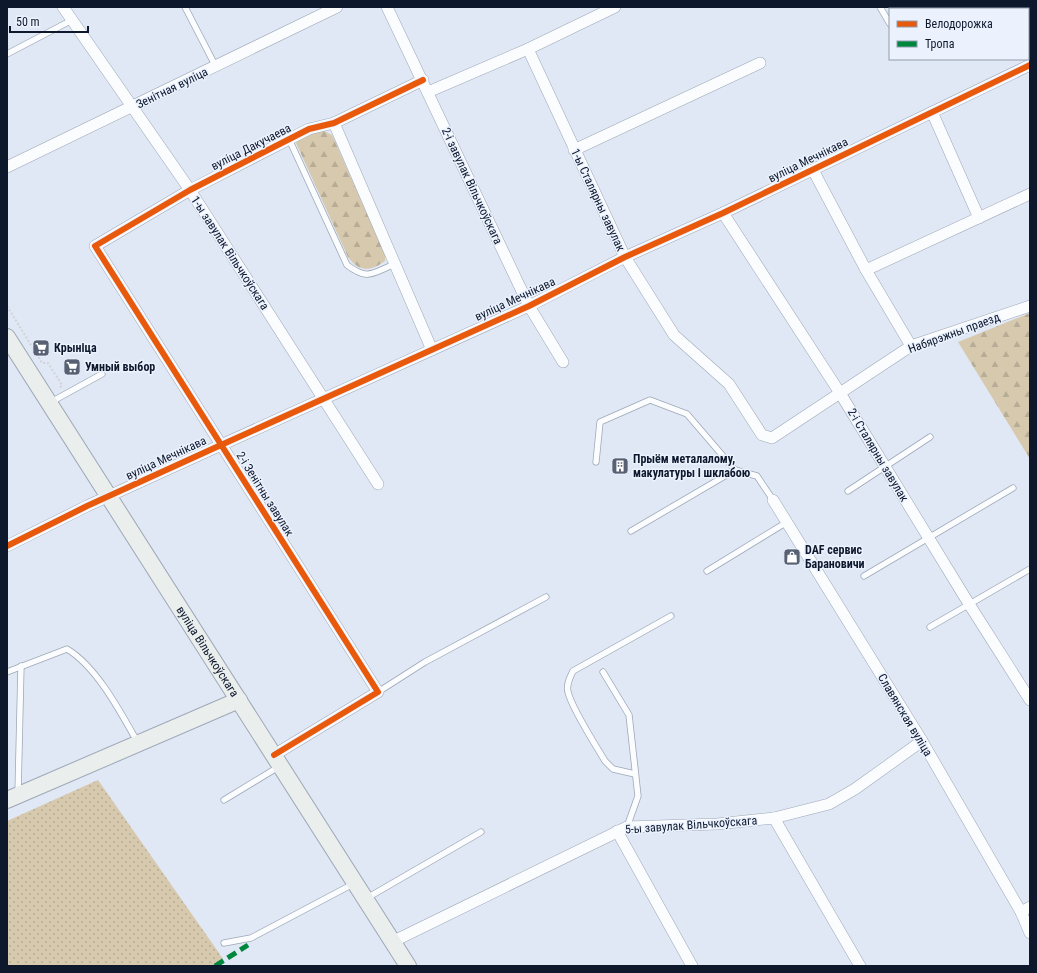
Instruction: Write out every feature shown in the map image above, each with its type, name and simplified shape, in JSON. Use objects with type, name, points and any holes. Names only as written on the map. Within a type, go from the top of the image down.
[{"type":"main road","name":"вуліца Вільчкоўскага","points":[[7,337],[55,400],[109,497],[408,966]]},
{"type":"main road","points":[[12,798],[239,700]]},
{"type":"street","name":"1-ы завулак Вільчкоўскага","points":[[63,7],[190,190],[378,484]]},
{"type":"street","name":"Зенітная вуліца","points":[[7,167],[337,7]]},
{"type":"street","name":"2-і завулак Вільчкоўскага","points":[[387,7],[423,80],[529,306],[563,362]]},
{"type":"street","points":[[428,92],[528,49],[615,7]]},
{"type":"street","name":"1-ы Сталярны завулак","points":[[528,49],[625,257],[674,335],[729,384],[762,435],[772,438],[840,393]]},
{"type":"street","points":[[574,150],[760,63]]},
{"type":"street","name":"вуліца Мечнікава","points":[[7,546],[221,445],[529,306],[625,257],[723,213],[1030,65]]},
{"type":"street","name":"вуліца Дакучаева","points":[[95,246],[190,190],[289,139],[309,129],[334,123],[423,80]]},
{"type":"street","points":[[932,112],[979,218]]},
{"type":"street","points":[[334,123],[432,350]]},
{"type":"street","points":[[813,170],[866,270],[912,346]]},
{"type":"street","points":[[866,270],[1030,194]]},
{"type":"street","name":"2-і Сталярны завулак","points":[[723,213],[840,393],[969,604],[1030,700]]},
{"type":"street","name":"2-і Зенітны завулак","points":[[95,246],[378,692]]},
{"type":"street","name":"Набярэжны праезд","points":[[840,393],[912,346],[1030,306]]},
{"type":"street","name":"Славянская вуліца","points":[[773,500],[1025,909],[1030,933]]},
{"type":"street","points":[[278,760],[378,692]]},
{"type":"street","name":"5-ы завулак Вільчкоўскага","points":[[392,942],[622,829],[718,824],[774,818],[829,804],[855,789],[922,741]]},
{"type":"street","points":[[774,818],[860,966]]},
{"type":"street","points":[[622,829],[692,966]]},
{"type":"lane","points":[[185,7],[216,67]]},
{"type":"lane","points":[[880,7],[889,22]]},
{"type":"lane","points":[[7,54],[72,20]]},
{"type":"lane","points":[[289,139],[347,265],[358,273],[368,276],[395,264]]},
{"type":"lane","points":[[55,400],[102,374]]},
{"type":"lane","points":[[596,462],[600,422],[650,400],[687,414],[735,470],[757,476],[773,500]]},
{"type":"lane","points":[[848,491],[930,437]]},
{"type":"lane","points":[[631,532],[735,470]]},
{"type":"lane","points":[[864,576],[1013,488]]},
{"type":"lane","points":[[707,571],[787,522]]},
{"type":"lane","points":[[930,627],[1030,569]]},
{"type":"lane","points":[[378,692],[425,662],[546,597]]},
{"type":"lane","points":[[635,774],[613,769],[605,761],[572,702],[567,690],[569,678],[573,671],[671,616]]},
{"type":"lane","points":[[7,672],[67,649],[77,655],[112,698],[139,744]]},
{"type":"lane","points":[[12,798],[21,666]]},
{"type":"lane","points":[[603,672],[629,715],[638,796],[622,829]]},
{"type":"lane","points":[[224,800],[278,760]]},
{"type":"lane","points":[[365,899],[481,832]]},
{"type":"lane","points":[[224,943],[251,938],[355,883]]},
{"type":"path","points":[[7,306],[42,363],[48,364],[62,385],[57,392],[55,400]]},
{"type":"green space","points":[[324,131],[332,135],[385,254],[385,261],[370,269],[356,266],[348,257],[296,143],[308,134]]},
{"type":"green space","points":[[1030,313],[1030,459],[958,342]]},
{"type":"green space","points":[[98,780],[224,961],[213,966],[7,966],[7,821]]},
{"type":"marked path","points":[[215,966],[248,945]]},
{"type":"cycle path","points":[[7,546],[87,506],[529,306],[625,257],[723,213],[1030,65]]},
{"type":"cycle path","points":[[274,755],[378,692],[95,246],[190,190],[309,129],[334,123],[423,80]]},
{"type":"place","name":"Крыніца","points":[[41,348]]},
{"type":"place","name":"Умный выбор","points":[[72,367]]},
{"type":"place","name":"Прыём металалому, макулатуры і шклабою","points":[[620,466]]},
{"type":"place","name":"DAF сервис Барановичи","points":[[792,557]]}]
